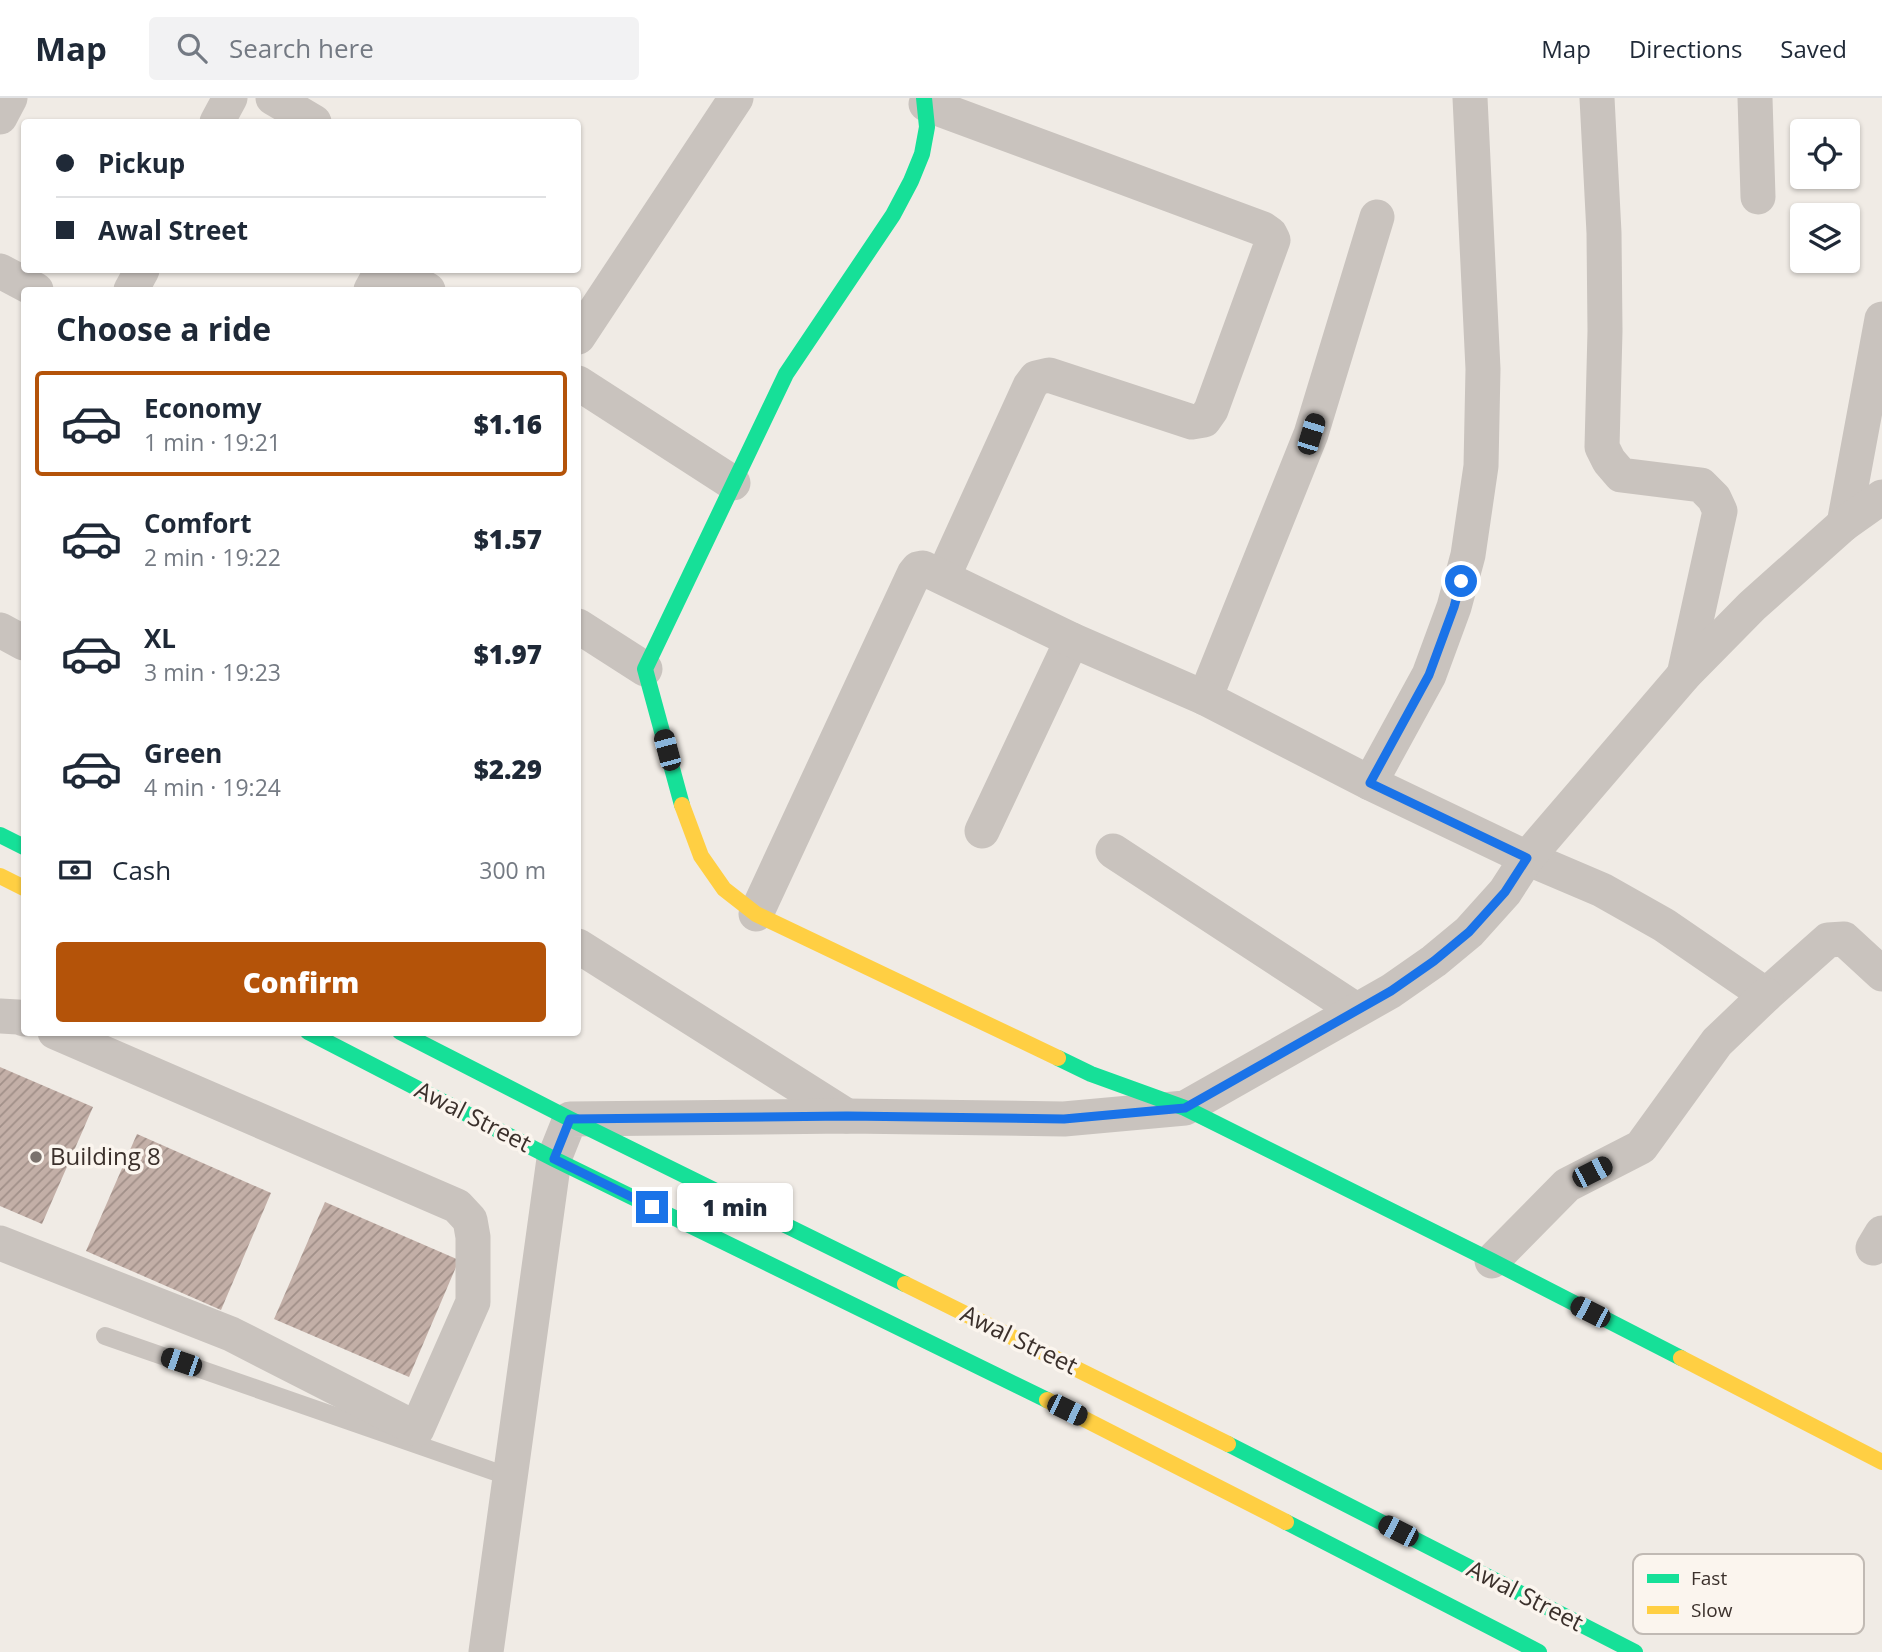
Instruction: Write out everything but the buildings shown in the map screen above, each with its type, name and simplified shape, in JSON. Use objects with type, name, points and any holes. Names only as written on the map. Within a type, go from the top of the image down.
[{"type":"main road","points":[[925,101],[927,127],[922,154],[911,181],[893,215],[786,374],[645,669],[685,817],[701,856],[724,889],[756,914],[1091,1074],[1185,1108],[1492,1261],[1882,1462]]},
{"type":"main road","points":[[0,835],[21,846]]},
{"type":"main road","points":[[0,876],[21,886]]},
{"type":"main road","name":"Awal Street","points":[[317,1036],[554,1159],[1116,1434],[1539,1652]]},
{"type":"main road","name":"Awal Street","points":[[414,1036],[570,1119],[1136,1397],[1636,1652]]},
{"type":"street","points":[[0,117],[10,98]]},
{"type":"street","points":[[219,119],[230,98]]},
{"type":"street","points":[[273,98],[309,119]]},
{"type":"street","points":[[581,332],[736,98]]},
{"type":"street","points":[[1370,783],[1429,675],[1454,607],[1468,555],[1480,466],[1483,369],[1470,98]]},
{"type":"street","points":[[1597,98],[1604,233],[1602,447],[1620,475],[1701,485],[1714,498],[1720,512],[1685,675]]},
{"type":"street","points":[[1755,98],[1758,197]]},
{"type":"street","points":[[925,101],[1263,229],[1273,240],[1204,420],[1192,422],[1049,375],[1036,378],[943,577]]},
{"type":"street","points":[[1205,698],[1311,434],[1377,217]]},
{"type":"street","points":[[0,271],[30,287]]},
{"type":"street","points":[[399,273],[423,287]]},
{"type":"street","points":[[1844,523],[1882,319]]},
{"type":"street","points":[[581,385],[733,483]]},
{"type":"street","points":[[486,1652],[554,1159],[570,1119],[847,1116],[1064,1119],[1185,1108],[1391,991],[1424,969],[1469,932],[1505,892],[1527,858],[1685,675],[1752,606],[1844,523],[1882,497]]},
{"type":"street","points":[[756,914],[914,574],[923,568],[1072,640],[1205,698],[1370,783],[1527,858],[1602,890],[1664,925],[1766,995]]},
{"type":"street","points":[[581,628],[645,669]]},
{"type":"street","points":[[0,629],[21,641]]},
{"type":"street","points":[[982,831],[1072,640]]},
{"type":"street","points":[[1113,851],[1356,1010]]},
{"type":"street","points":[[1492,1261],[1567,1185],[1641,1147],[1717,1042],[1828,940],[1844,939],[1882,974]]},
{"type":"street","points":[[581,948],[847,1116]]},
{"type":"street","points":[[0,1016],[21,1018]]},
{"type":"street","points":[[0,1243],[231,1334],[417,1429],[473,1303],[473,1237],[470,1220],[457,1206],[64,1036]]},
{"type":"street","points":[[1064,1119],[1085,1100],[1091,1074]]},
{"type":"lane","points":[[105,1336],[510,1477]]},
{"type":"traffic: fast","points":[[682,805],[645,669],[786,374],[893,215],[911,181],[922,154],[927,127],[924,98]]},
{"type":"traffic: fast","points":[[0,835],[21,846]]},
{"type":"traffic: fast","points":[[316,1036],[554,1159],[1047,1400]]},
{"type":"traffic: fast","points":[[408,1036],[905,1284]]},
{"type":"traffic: fast","points":[[1058,1058],[1091,1074],[1185,1108],[1681,1358]]},
{"type":"traffic: fast","points":[[1228,1444],[1635,1652]]},
{"type":"traffic: fast","points":[[1286,1522],[1539,1652]]},
{"type":"traffic: slow","points":[[682,805],[701,856],[724,889],[756,914],[1058,1058]]},
{"type":"traffic: slow","points":[[0,876],[21,886]]},
{"type":"traffic: slow","points":[[905,1284],[1228,1444]]},
{"type":"traffic: slow","points":[[1681,1358],[1882,1462]]},
{"type":"traffic: slow","points":[[1047,1400],[1286,1522]]},
{"type":"place","name":"Building 8","points":[[36,1157]]},
{"type":"route","points":[[652,1207],[554,1159],[570,1119],[847,1116],[1064,1119],[1185,1108],[1391,991],[1434,961],[1469,932],[1505,892],[1527,858],[1370,783],[1429,675],[1461,581]]}]
